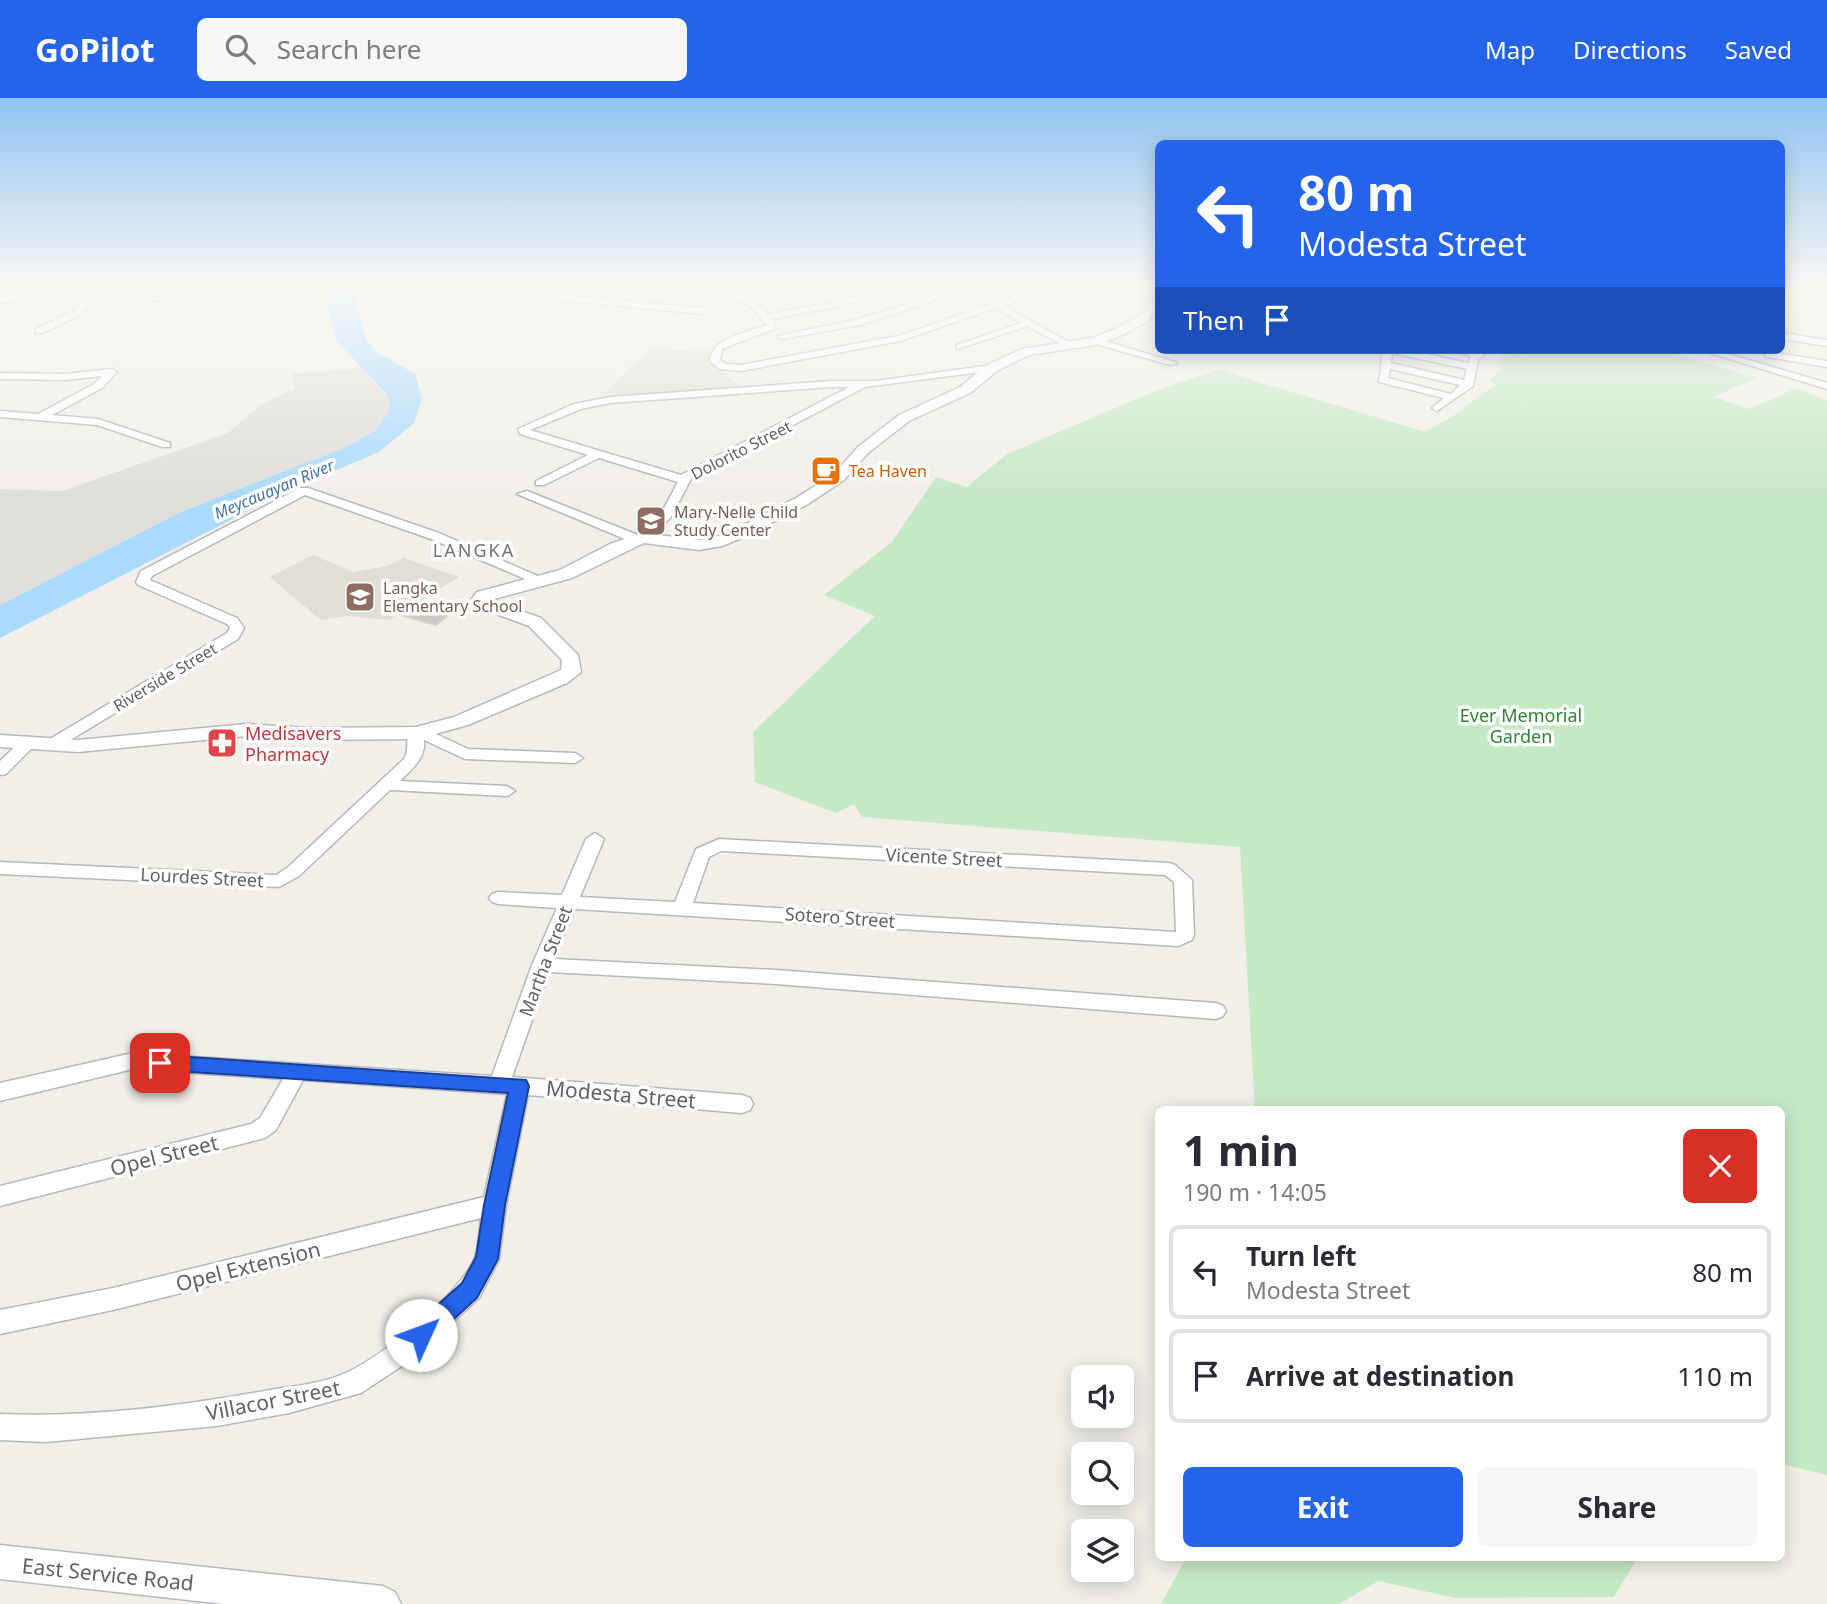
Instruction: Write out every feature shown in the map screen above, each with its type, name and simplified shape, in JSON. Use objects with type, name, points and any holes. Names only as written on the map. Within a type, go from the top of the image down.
[{"type":"main road","points":[[0,741],[78,746],[246,730],[310,734],[418,733],[461,721],[571,672],[571,659],[535,622],[488,606],[480,600],[489,594],[566,574],[639,538],[699,545],[716,543],[738,534],[802,501],[839,477],[863,450],[904,418],[965,390],[992,368],[1017,356]]},
{"type":"street","points":[[715,356],[715,361],[723,367],[741,368],[768,356]]},
{"type":"street","points":[[1148,356],[1172,363]]},
{"type":"street","points":[[1387,356],[1383,378],[1386,381],[1452,397]]},
{"type":"street","points":[[1423,356],[1473,367]]},
{"type":"street","points":[[1437,408],[1469,384],[1478,356]]},
{"type":"street","points":[[1727,356],[1827,386]]},
{"type":"street","points":[[1771,356],[1772,369]]},
{"type":"street","points":[[1790,356],[1827,364]]},
{"type":"street","points":[[1386,365],[1469,384]]},
{"type":"street","points":[[684,480],[524,430],[557,413],[610,400],[912,381],[992,368]]},
{"type":"street","points":[[0,376],[65,377],[112,372],[97,386],[38,418]]},
{"type":"street","name":"Dolorito Street","points":[[639,538],[667,514],[684,480],[863,384]]},
{"type":"street","points":[[0,414],[98,422],[166,445]]},
{"type":"street","points":[[540,483],[598,454]]},
{"type":"street","name":"Riverside Street","points":[[51,745],[233,636],[237,628],[232,621],[143,582],[146,574],[304,491],[435,536],[542,581]]},
{"type":"street","points":[[523,494],[639,538]]},
{"type":"street","points":[[418,733],[465,754],[575,758]]},
{"type":"street","name":"Lourdes Street","points":[[0,868],[278,881],[293,872],[410,762],[417,750],[418,733]]},
{"type":"street","points":[[0,770],[29,742]]},
{"type":"street","points":[[385,785],[508,791]]},
{"type":"street","name":"Martha Street","points":[[509,1085],[542,965],[595,839]]},
{"type":"street","name":"Vicente Street","points":[[682,907],[702,853],[719,845],[1169,869],[1183,880],[1183,938]]},
{"type":"street","name":"Sotero Street","points":[[498,898],[1183,938]]},
{"type":"street","points":[[542,965],[776,977],[1216,1011]]},
{"type":"street","name":"Modesta Street","points":[[0,1092],[133,1061],[509,1085],[742,1104]]},
{"type":"street","name":"Opel Street","points":[[0,1196],[257,1132],[268,1125],[298,1071]]},
{"type":"street","name":"Villacor Street","points":[[0,1427],[46,1429],[217,1413],[289,1400],[352,1384],[405,1349],[470,1290],[487,1259],[509,1085]]},
{"type":"street","name":"Opel Extension","points":[[0,1322],[113,1299],[494,1205]]},
{"type":"street","name":"East Service Road","points":[[0,1562],[383,1604]]},
{"type":"shaded area","points":[[643,356],[710,356],[712,364],[742,388],[665,401],[604,393]]},
{"type":"shaded area","points":[[362,368],[390,402],[387,415],[373,431],[346,447],[179,513],[0,605],[0,489],[62,491],[228,433],[260,405],[294,389],[292,374]]},
{"type":"shaded area","name":"Langka Elementary School","points":[[313,555],[353,572],[388,566],[404,558],[459,577],[389,620],[347,616],[321,620],[270,577]]},
{"type":"green space","name":"Ever Memorial Garden","points":[[1505,356],[1683,356],[1757,378],[1713,397],[1750,409],[1796,388],[1827,401],[1827,1475],[1785,1465],[1785,1106],[1255,1106],[1240,847],[862,817],[854,804],[836,813],[755,782],[753,732],[875,616],[824,595],[892,542],[936,477],[967,487],[1007,454],[1165,387],[1219,370],[1425,432],[1452,417],[1496,384],[1489,381],[1504,367],[1495,363]]},
{"type":"green space","points":[[1184,1561],[1635,1561],[1614,1597],[1456,1598],[1378,1581],[1339,1604],[1161,1604]]},
{"type":"water","name":"Meycauayan River","points":[[351,356],[385,356],[415,374],[422,398],[414,423],[379,452],[289,490],[0,638],[0,605],[179,513],[346,447],[374,431],[387,415],[390,402]]},
{"type":"building","points":[[396,604],[452,612],[436,625],[393,613]]},
{"type":"place","name":"Tea Haven","points":[[826,471]]},
{"type":"place","name":"Mary-Nelle Child Study Center","points":[[651,521]]},
{"type":"place","name":"Langka Elementary School","points":[[360,597]]},
{"type":"place","name":"Medisavers Pharmacy","points":[[222,743]]},
{"type":"district","name":"LANGKA","points":[[474,550]]},
{"type":"route","points":[[160,1063],[519,1086],[494,1205],[487,1259],[470,1290],[421,1335]]}]
